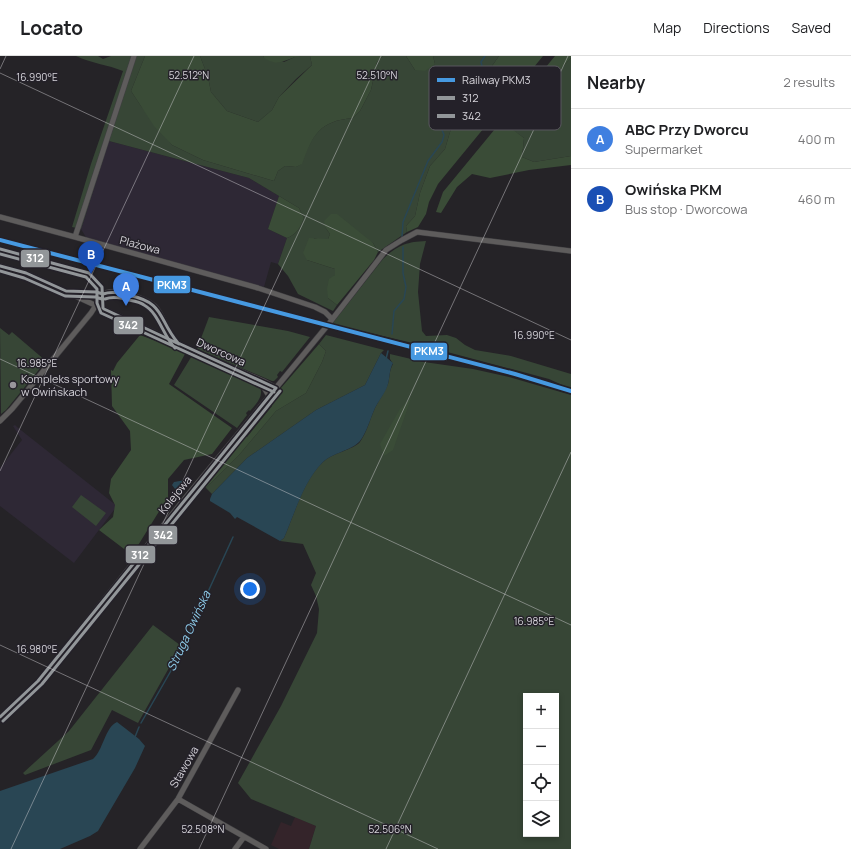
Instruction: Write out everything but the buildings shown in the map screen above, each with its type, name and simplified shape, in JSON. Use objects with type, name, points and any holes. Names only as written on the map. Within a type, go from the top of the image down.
[{"type":"street","points":[[75,237],[134,56]]},
{"type":"street","name":"Plażowa","points":[[0,218],[75,237],[269,291],[319,309],[325,312],[332,319]]},
{"type":"street","name":"Kolejowa","points":[[0,717],[31,690],[43,676],[332,319],[386,250],[417,232],[571,252]]},
{"type":"street","name":"Dworcowa","points":[[0,266],[26,273],[276,388]]},
{"type":"street","name":"Dworcowa","points":[[75,295],[89,296],[113,292],[148,301],[157,309],[167,329],[178,344]]},
{"type":"street","points":[[0,421],[12,409],[96,306],[103,294]]},
{"type":"street","points":[[103,294],[102,302],[104,309]]},
{"type":"street","points":[[161,335],[165,333],[167,329]]},
{"type":"street","points":[[257,379],[269,396]]},
{"type":"street","name":"Stawowa","points":[[140,849],[178,799],[196,769],[238,690]]},
{"type":"street","points":[[178,799],[266,849]]},
{"type":"street","points":[[235,849],[244,837]]},
{"type":"shaded area","points":[[109,141],[249,178],[279,196],[268,229],[287,238],[278,264],[271,262],[264,287],[87,239],[81,229]]},
{"type":"shaded area","points":[[15,425],[117,506],[74,563],[0,506],[0,468],[22,440],[13,426]]},
{"type":"shaded area","points":[[295,817],[316,826],[309,849],[279,849],[271,845],[281,822],[291,826]]},
{"type":"green space","points":[[76,56],[98,56],[103,59],[111,56],[145,56],[131,91],[172,145],[203,160],[274,181],[278,171],[285,166],[296,167],[301,164],[314,137],[325,126],[332,122],[353,118],[360,111],[371,90],[377,62],[383,56],[406,56],[415,70],[435,64],[433,56],[499,56],[492,66],[429,66],[429,130],[451,130],[445,149],[430,166],[420,193],[415,216],[406,226],[407,232],[378,252],[373,243],[325,227],[330,234],[328,239],[321,240],[314,238],[307,260],[335,269],[335,275],[328,298],[337,305],[333,311],[298,294],[288,276],[278,264],[287,238],[298,230],[304,218],[299,208],[249,178],[109,141],[81,229],[72,227],[91,164],[123,71]]},
{"type":"green space","points":[[145,56],[200,56],[208,77],[211,92],[227,111],[258,122],[272,110],[279,97],[312,65],[310,56],[383,56],[377,62],[371,90],[360,111],[353,118],[332,122],[325,126],[314,137],[302,164],[296,167],[285,166],[278,171],[274,181],[203,160],[172,145],[154,126],[131,91]]},
{"type":"green space","points":[[200,56],[264,56],[263,57],[284,62],[297,56],[310,56],[312,65],[296,79],[279,97],[272,110],[258,122],[227,111],[211,92],[208,77]]},
{"type":"green space","points":[[301,56],[282,62],[273,62],[263,57]]},
{"type":"green space","points":[[406,56],[433,56],[435,64],[429,66],[429,68],[425,71],[415,70]]},
{"type":"green space","points":[[499,56],[543,56],[535,66],[492,66]]},
{"type":"green space","points":[[555,56],[571,56],[571,58],[561,68],[561,66],[547,66]]},
{"type":"green space","points":[[571,58],[571,156],[534,162],[522,157],[524,138],[513,130],[561,130],[561,68]]},
{"type":"green space","points":[[451,130],[482,130],[438,184],[429,202],[426,214],[418,227],[407,232],[406,226],[415,216],[420,193],[430,166],[445,149]]},
{"type":"green space","points":[[494,130],[514,130],[524,138],[522,157],[534,162],[571,156],[571,165],[529,170],[490,178],[472,174],[457,187],[441,213],[436,212],[443,192]]},
{"type":"green space","points":[[279,196],[299,208],[304,218],[298,230],[287,238],[268,229]]},
{"type":"green space","points":[[331,214],[337,214],[373,243],[378,252],[374,260],[337,305],[328,298],[327,289],[329,279],[335,275],[335,269],[307,260],[303,253],[309,238],[328,239],[330,234],[325,227],[324,221]]},
{"type":"green space","points":[[426,241],[420,264],[418,292],[422,331],[426,336],[447,335],[456,338],[475,350],[511,356],[571,374],[571,389],[549,379],[421,345],[332,324],[388,254],[398,247],[408,243]]},
{"type":"green space","points":[[209,317],[288,331],[310,337],[282,372],[280,371],[277,375],[278,377],[272,381],[197,349]]},
{"type":"green space","name":"Kompleks sportowy w Owińskach","points":[[0,328],[9,335],[12,332],[46,361],[6,410],[1,414]]},
{"type":"green space","points":[[140,335],[186,352],[169,384],[232,428],[212,454],[184,460],[168,479],[168,497],[132,555],[99,530],[113,517],[115,505],[109,493],[111,479],[131,450],[130,431],[112,406],[111,370],[113,371],[117,363]]},
{"type":"green space","points":[[326,335],[384,350],[381,353],[365,385],[316,410],[247,458],[212,494],[206,488],[239,455],[276,411],[306,393],[326,351],[319,344]]},
{"type":"green space","points":[[319,344],[326,351],[306,393],[276,411],[239,455],[206,488],[202,483],[239,436],[247,437],[272,406],[268,403]]},
{"type":"green space","points":[[193,354],[256,382],[261,389],[258,401],[250,411],[249,410],[246,413],[247,415],[237,428],[174,385]]},
{"type":"green space","points":[[390,354],[424,362],[473,369],[509,377],[571,395],[571,849],[309,849],[316,826],[251,799],[238,783],[281,706],[317,633],[319,609],[316,596],[311,585],[316,573],[303,544],[280,541],[284,538],[300,498],[310,478],[316,470],[327,459],[357,445],[360,442],[367,430],[375,408],[388,384],[390,371],[393,364],[390,359]]},
{"type":"green space","points":[[411,398],[393,450],[384,456],[380,444],[400,409]]},
{"type":"green space","points":[[81,495],[106,513],[96,526],[72,507]]},
{"type":"green space","points":[[153,625],[180,645],[138,723],[112,710],[91,750],[25,775],[23,773],[69,731]]},
{"type":"water","points":[[381,353],[393,363],[387,387],[375,408],[365,434],[353,447],[327,459],[316,470],[305,488],[284,538],[280,541],[237,517],[235,519],[230,513],[210,501],[212,494],[247,458],[316,410],[365,385]]},
{"type":"water","points":[[192,480],[187,486],[184,486],[184,490],[176,500],[175,489],[172,485],[174,482]]},
{"type":"water","points":[[117,722],[139,739],[145,746],[135,768],[98,831],[60,849],[0,849],[0,791],[93,759],[99,751],[110,729]]},
{"type":"waterway","name":"Struga Owińska","points":[[482,66],[481,62],[485,56]]},
{"type":"waterway","name":"Struga Owińska","points":[[402,237],[403,222],[428,161],[442,142],[444,135],[442,130]]},
{"type":"waterway","points":[[392,334],[394,311],[404,299],[406,287],[403,273],[403,247]]},
{"type":"waterway","points":[[386,359],[388,351]]},
{"type":"waterway","name":"Struga Owińska","points":[[141,723],[176,662],[233,537]]},
{"type":"waterway","name":"Struga Owińska","points":[[135,737],[139,727]]},
{"type":"rail line","name":"PKM3","points":[[0,240],[515,374],[571,391]]},
{"type":"transit line","name":"312","points":[[0,249],[89,273],[102,287],[103,308]]},
{"type":"transit line","name":"342","points":[[0,254],[86,277],[97,289],[97,303],[101,313],[274,392]]},
{"type":"transit line","name":"312","points":[[0,266],[26,273],[66,291],[96,292],[103,294]]},
{"type":"transit line","name":"342","points":[[0,271],[24,278],[65,296],[95,297],[102,299]]},
{"type":"transit line","name":"312","points":[[103,294],[119,293],[140,298],[149,302],[155,307],[178,343],[276,388]]},
{"type":"transit line","name":"342","points":[[105,299],[120,298],[144,305],[153,313],[175,348]]},
{"type":"transit line","name":"312","points":[[104,309],[179,344]]},
{"type":"transit line","name":"312","points":[[0,717],[38,681],[276,388]]},
{"type":"transit line","name":"342","points":[[3,721],[42,684],[280,391]]},
{"type":"place","name":"Owińska PKM","points":[[91,274]]},
{"type":"place","name":"ABC Przy Dworcu","points":[[126,306]]},
{"type":"place","name":"Kompleks sportowy w Owińskach","points":[[13,385]]}]
